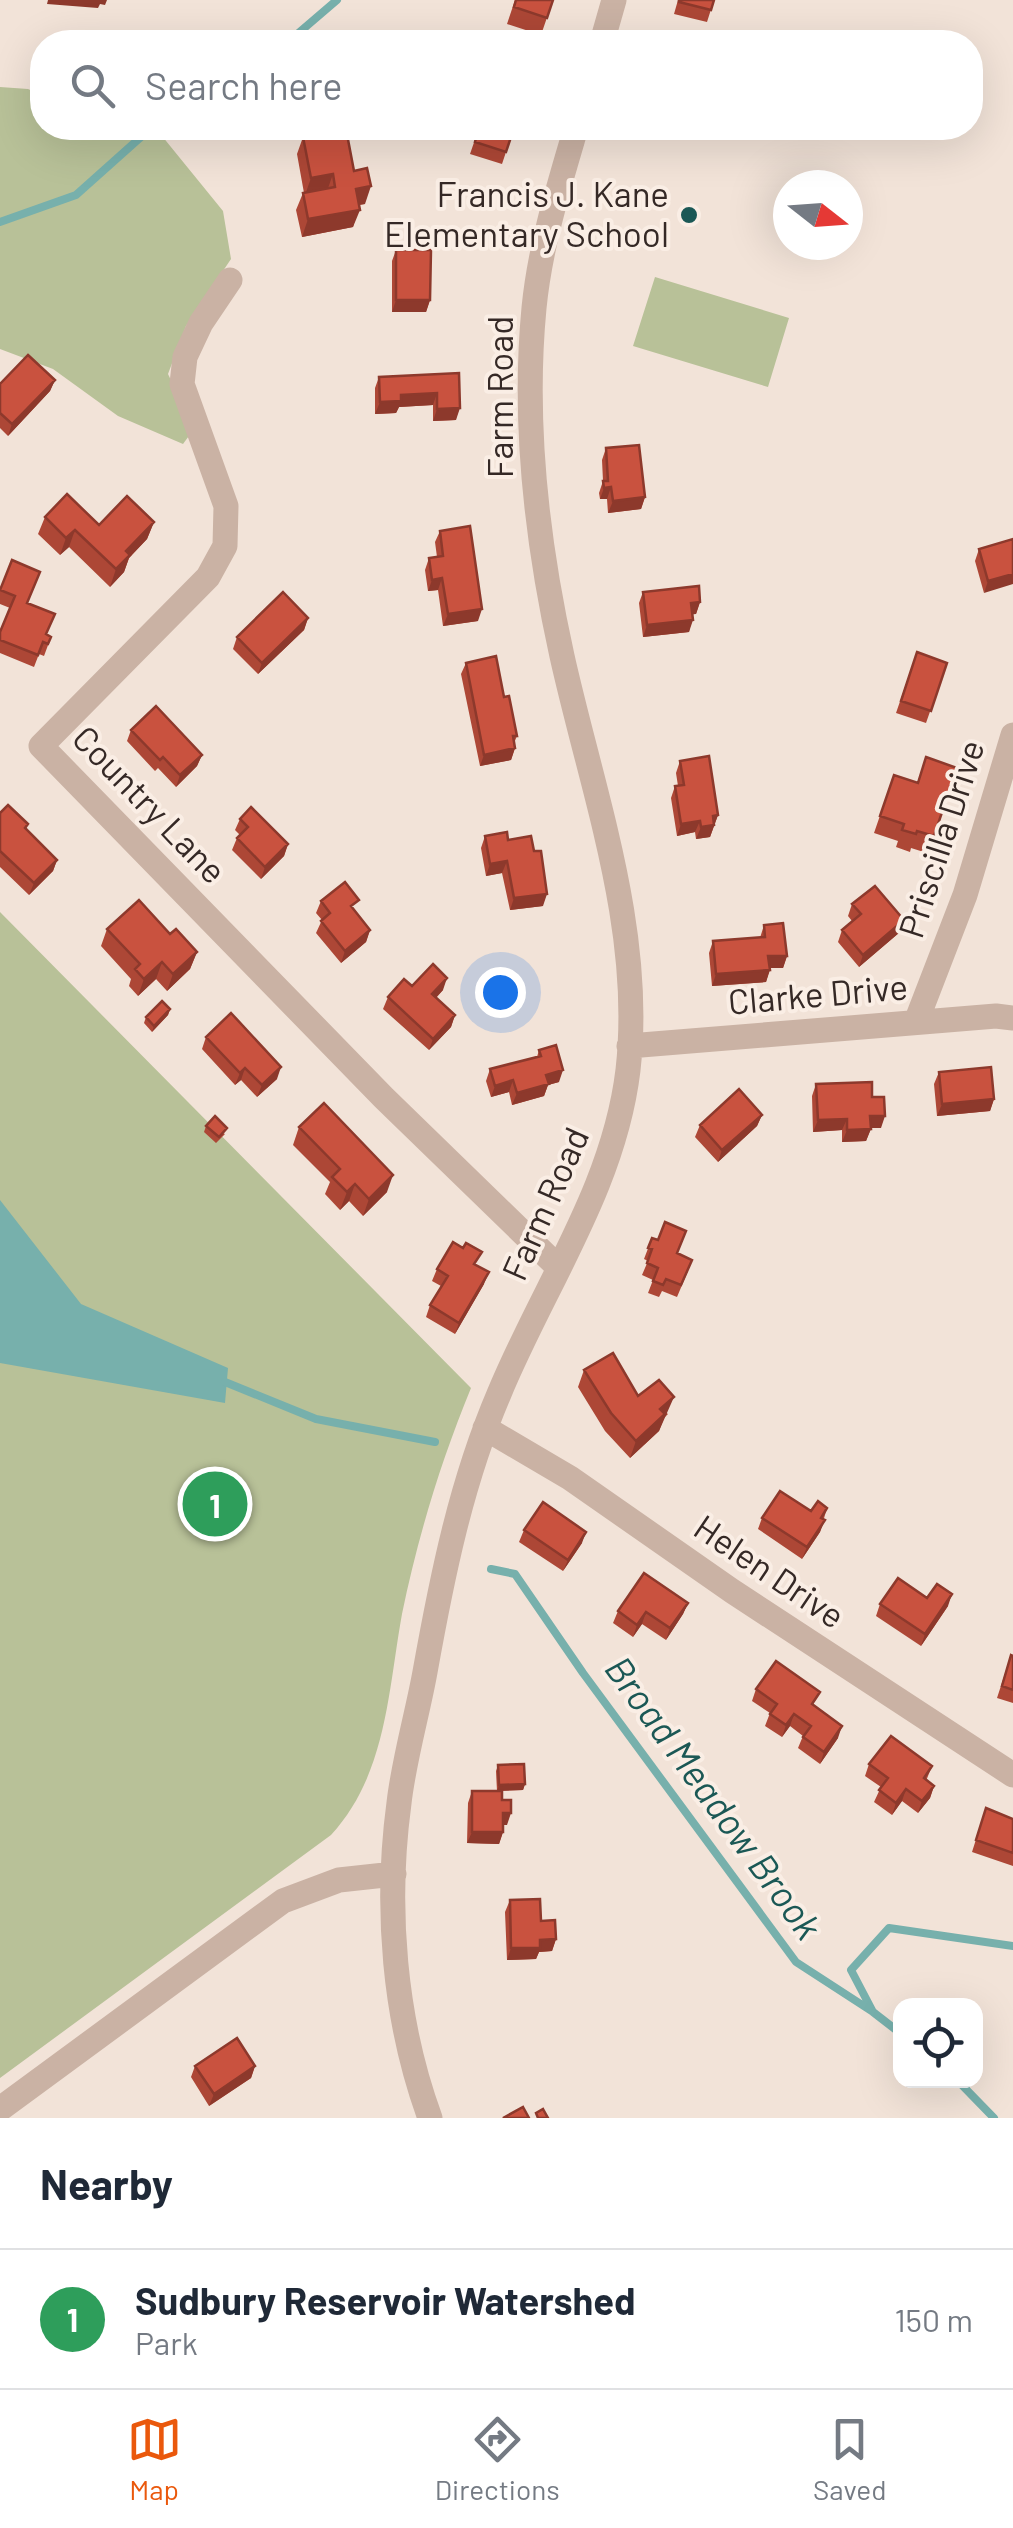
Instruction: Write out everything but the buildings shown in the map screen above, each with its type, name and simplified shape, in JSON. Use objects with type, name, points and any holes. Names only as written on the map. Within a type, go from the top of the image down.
[{"type":"street","points":[[605,30],[614,0]]},
{"type":"street","name":"Farm Road","points":[[430,2118],[408,2040],[398,1981],[394,1874],[398,1803],[458,1512],[520,1344],[598,1184],[618,1128],[629,1046],[628,970],[618,892],[550,602],[534,464],[534,306],[544,247],[573,140]]},
{"type":"street","name":"Country Lane","points":[[230,280],[185,357],[182,384],[226,506],[225,546],[208,577],[41,746],[384,1098],[558,1268]]},
{"type":"street","name":"Priscilla Drive","points":[[916,1022],[964,895],[1013,735]]},
{"type":"street","name":"Clarke Drive","points":[[629,1046],[996,1016],[1013,1018]]},
{"type":"street","name":"Helen Drive","points":[[486,1428],[570,1478],[749,1602],[1013,1775]]},
{"type":"street","points":[[0,2109],[283,1900],[339,1880],[394,1874]]},
{"type":"green space","points":[[0,87],[30,90],[30,140],[165,140],[223,211],[231,259],[186,326],[168,374],[194,429],[183,444],[118,416],[53,369],[0,349]]},
{"type":"green space","points":[[655,277],[789,318],[768,387],[633,346]]},
{"type":"green space","points":[[0,912],[471,1388],[440,1471],[415,1556],[374,1759],[350,1811],[331,1835],[0,2078]]},
{"type":"water","points":[[0,1200],[81,1304],[228,1368],[225,1403],[0,1363]]},
{"type":"waterway","points":[[302,30],[337,0]]},
{"type":"waterway","points":[[0,222],[76,195],[138,140]]},
{"type":"waterway","name":"Broad Meadow Brook","points":[[225,1382],[316,1419],[435,1442]]},
{"type":"waterway","name":"Broad Meadow Brook","points":[[491,1569],[515,1574],[796,1962],[873,2012],[851,1970],[889,1928],[1013,1946]]},
{"type":"waterway","points":[[873,2012],[893,2028]]},
{"type":"waterway","points":[[965,2088],[994,2118]]},
{"type":"place","name":"Francis J. Kane Elementary School","points":[[689,215]]},
{"type":"place","name":"Sudbury Reservoir Watershed","points":[[215,1504]]}]
